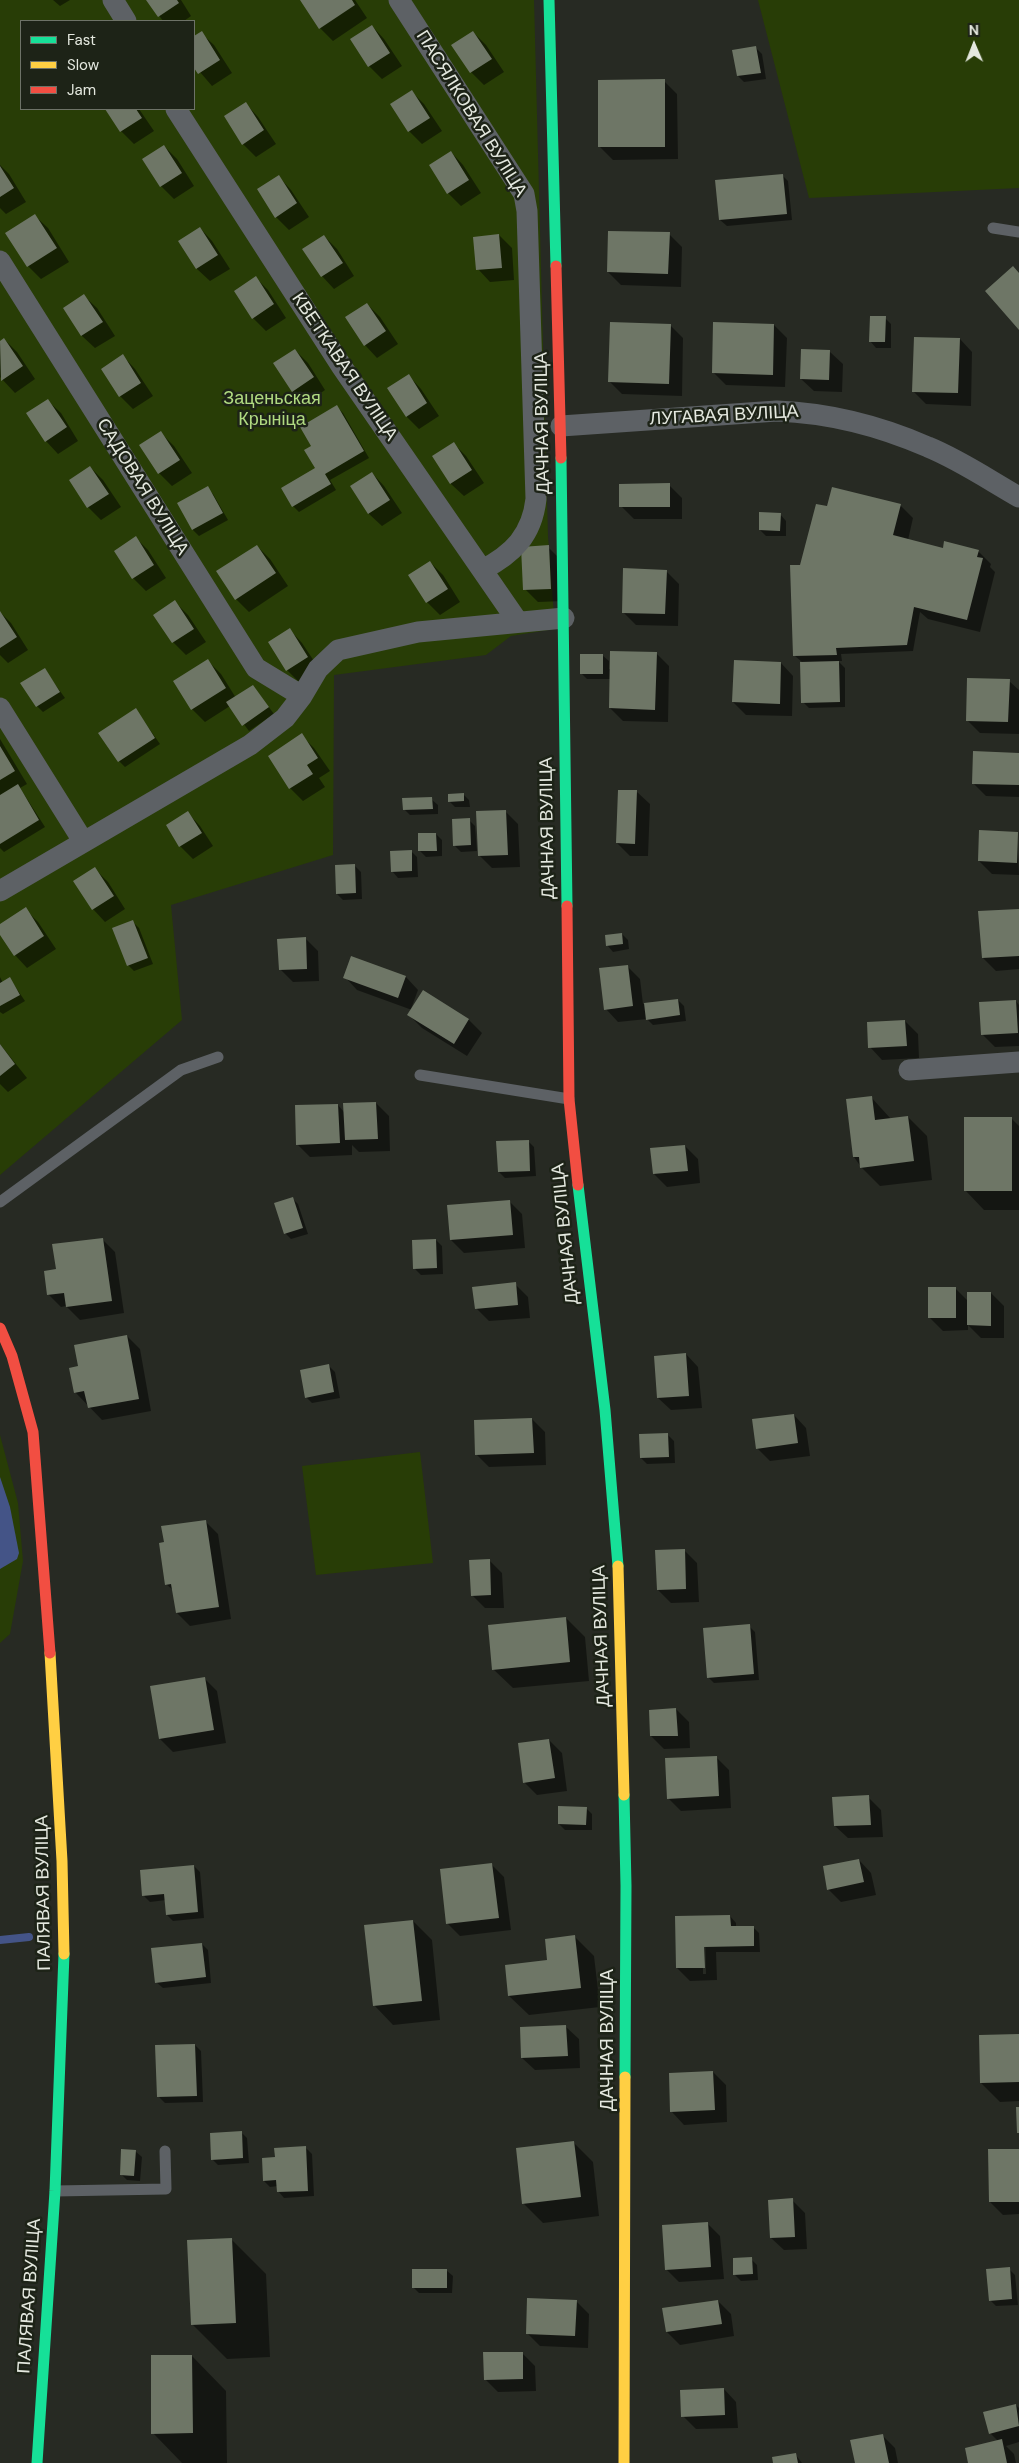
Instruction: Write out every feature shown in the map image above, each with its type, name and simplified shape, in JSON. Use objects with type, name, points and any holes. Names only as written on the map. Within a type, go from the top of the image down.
[{"type":"street","points":[[113,0],[125,20]]},
{"type":"street","name":"ПАСЯЛКОВАЯ ВУЛІЦА","points":[[399,0],[524,194],[527,211],[536,499],[534,514],[524,536],[505,558],[482,570]]},
{"type":"street","name":"ДАЧНАЯ ВУЛІЦА","points":[[549,0],[561,426],[570,1099],[588,1274],[605,1410],[617,1538],[626,1886],[624,2463]]},
{"type":"street","name":"КВЕТКАВАЯ ВУЛІЦА","points":[[177,110],[342,367],[518,622]]},
{"type":"street","name":"САДОВАЯ ВУЛІЦА","points":[[0,261],[256,668],[302,696]]},
{"type":"street","name":"ЛУГАВАЯ ВУЛІЦА","points":[[561,426],[776,412],[811,413],[848,420],[929,447],[1019,496]]},
{"type":"street","points":[[0,891],[250,745],[285,718],[302,696],[318,669],[338,650],[418,632],[564,618]]},
{"type":"street","points":[[0,708],[83,841]]},
{"type":"street","points":[[909,1070],[993,1062],[1019,1062]]},
{"type":"street","name":"ПАЛЯВАЯ ВУЛІЦА","points":[[0,1328],[12,1356],[34,1432],[55,1721],[64,1942],[55,2191],[37,2463]]},
{"type":"lane","points":[[993,228],[1019,232]]},
{"type":"lane","points":[[0,1202],[181,1070],[218,1057]]},
{"type":"lane","points":[[420,1076],[570,1099]]},
{"type":"lane","points":[[55,2191],[166,2189],[165,2151]]},
{"type":"green space","name":"Заценьская Крыніца","points":[[0,0],[534,0],[548,536],[555,629],[511,636],[486,655],[334,675],[333,855],[171,905],[182,1020],[0,1175]]},
{"type":"green space","points":[[758,0],[1019,0],[1019,188],[809,198]]},
{"type":"green space","points":[[0,1435],[18,1503],[23,1561],[10,1634],[0,1643]]},
{"type":"green space","points":[[420,1452],[433,1563],[316,1575],[302,1466]]},
{"type":"water","points":[[0,1477],[10,1507],[19,1553],[17,1559],[0,1569]]},
{"type":"building","points":[[146,0],[177,0],[179,3],[158,17]]},
{"type":"building","points":[[300,0],[352,0],[355,5],[319,29]]},
{"type":"building","points":[[372,25],[390,53],[368,67],[350,39]]},
{"type":"building","points":[[202,31],[220,60],[198,74],[195,70],[195,35]]},
{"type":"building","points":[[473,31],[492,59],[470,73],[451,45]]},
{"type":"building","points":[[756,46],[761,73],[737,76],[732,50]]},
{"type":"building","points":[[665,79],[665,147],[598,147],[598,80]]},
{"type":"building","points":[[412,90],[430,118],[408,132],[390,104]]},
{"type":"building","points":[[246,102],[264,130],[242,145],[224,116]]},
{"type":"building","points":[[106,110],[137,110],[142,118],[120,132]]},
{"type":"building","points":[[164,145],[182,173],[160,187],[142,159]]},
{"type":"building","points":[[451,151],[469,180],[447,194],[429,165]]},
{"type":"building","points":[[0,166],[14,188],[0,197]]},
{"type":"building","points":[[783,174],[787,214],[719,220],[715,180]]},
{"type":"building","points":[[279,175],[297,203],[275,218],[257,189]]},
{"type":"building","points":[[35,214],[57,248],[27,267],[5,233]]},
{"type":"building","points":[[200,227],[218,255],[196,269],[178,241]]},
{"type":"building","points":[[608,231],[670,232],[668,274],[607,272]]},
{"type":"building","points":[[499,234],[502,268],[476,270],[473,237]]},
{"type":"building","points":[[324,235],[343,263],[321,277],[302,249]]},
{"type":"building","points":[[1013,266],[1019,273],[1019,330],[985,291]]},
{"type":"building","points":[[256,276],[274,304],[252,319],[234,291]]},
{"type":"building","points":[[84,294],[103,322],[81,336],[63,308]]},
{"type":"building","points":[[367,303],[386,331],[364,346],[345,317]]},
{"type":"building","points":[[870,316],[886,316],[885,342],[869,342]]},
{"type":"building","points":[[610,322],[671,324],[669,384],[608,382]]},
{"type":"building","points":[[713,322],[774,324],[773,375],[712,373]]},
{"type":"building","points":[[914,337],[960,338],[958,393],[912,392]]},
{"type":"building","points":[[4,338],[23,366],[1,381],[0,341]]},
{"type":"building","points":[[295,349],[314,377],[292,392],[273,363]]},
{"type":"building","points":[[801,349],[830,350],[829,380],[800,379]]},
{"type":"building","points":[[123,354],[141,383],[119,397],[101,369]]},
{"type":"building","points":[[409,374],[427,403],[406,417],[387,388]]},
{"type":"building","points":[[48,399],[67,427],[45,442],[26,413]]},
{"type":"building","points":[[337,405],[364,451],[325,474],[331,484],[292,507],[281,488],[315,468],[304,450],[311,446],[300,427]]},
{"type":"building","points":[[161,431],[180,460],[158,474],[139,445]]},
{"type":"building","points":[[454,442],[472,470],[450,484],[432,456]]},
{"type":"building","points":[[90,466],[109,494],[87,508],[69,480]]},
{"type":"building","points":[[372,472],[390,500],[368,514],[350,486]]},
{"type":"building","points":[[670,483],[670,507],[619,507],[619,484]]},
{"type":"building","points":[[208,486],[223,513],[192,530],[177,503]]},
{"type":"building","points":[[832,487],[901,504],[893,535],[943,548],[944,541],[979,550],[977,557],[983,558],[967,620],[914,607],[907,645],[836,648],[837,655],[793,656],[790,565],[800,565],[816,504],[827,506]]},
{"type":"building","points":[[759,512],[781,513],[780,531],[759,530]]},
{"type":"building","points":[[136,536],[154,565],[132,579],[114,551]]},
{"type":"building","points":[[257,545],[276,573],[235,600],[216,571]]},
{"type":"building","points":[[549,545],[551,589],[523,590],[521,547]]},
{"type":"building","points":[[430,561],[448,589],[426,603],[408,575]]},
{"type":"building","points":[[623,568],[667,570],[665,614],[622,613]]},
{"type":"building","points":[[175,600],[194,629],[172,643],[153,615]]},
{"type":"building","points":[[0,611],[17,637],[0,648]]},
{"type":"building","points":[[290,628],[308,657],[286,671],[268,642]]},
{"type":"building","points":[[610,651],[657,652],[655,710],[609,708]]},
{"type":"building","points":[[580,654],[603,654],[603,674],[580,674]]},
{"type":"building","points":[[208,659],[226,688],[191,710],[173,681]]},
{"type":"building","points":[[734,660],[781,662],[780,704],[732,702]]},
{"type":"building","points":[[839,661],[840,702],[801,703],[800,662]]},
{"type":"building","points":[[45,668],[60,692],[36,707],[20,683]]},
{"type":"building","points":[[967,678],[1010,679],[1008,722],[966,721]]},
{"type":"building","points":[[253,685],[269,707],[242,726],[226,702]]},
{"type":"building","points":[[136,708],[155,738],[118,762],[98,733]]},
{"type":"building","points":[[302,733],[318,758],[307,765],[313,774],[289,789],[268,756]]},
{"type":"building","points":[[0,746],[15,771],[0,780]]},
{"type":"building","points":[[973,751],[1019,753],[1019,785],[972,784]]},
{"type":"building","points":[[18,784],[39,820],[0,844],[0,795]]},
{"type":"building","points":[[618,790],[637,790],[635,844],[616,843]]},
{"type":"building","points":[[464,793],[464,801],[448,802],[448,794]]},
{"type":"building","points":[[432,797],[433,809],[403,810],[402,798]]},
{"type":"building","points":[[506,810],[508,855],[478,856],[476,811]]},
{"type":"building","points":[[188,811],[202,833],[179,847],[166,825]]},
{"type":"building","points":[[470,818],[471,845],[453,846],[452,819]]},
{"type":"building","points":[[979,830],[1018,832],[1017,863],[978,861]]},
{"type":"building","points":[[418,833],[436,833],[437,851],[418,851]]},
{"type":"building","points":[[412,850],[412,871],[391,872],[390,851]]},
{"type":"building","points":[[355,864],[356,893],[336,894],[335,865]]},
{"type":"building","points":[[95,867],[114,896],[92,910],[73,881]]},
{"type":"building","points":[[26,907],[44,936],[14,956],[0,935],[0,924]]},
{"type":"building","points":[[1019,909],[1019,956],[982,958],[978,911]]},
{"type":"building","points":[[133,920],[148,958],[127,966],[112,928]]},
{"type":"building","points":[[622,933],[623,944],[606,946],[605,935]]},
{"type":"building","points":[[306,937],[307,969],[279,970],[277,939]]},
{"type":"building","points":[[351,956],[406,976],[398,998],[343,978]]},
{"type":"building","points":[[628,965],[633,1006],[604,1010],[599,968]]},
{"type":"building","points":[[10,977],[20,995],[0,1006],[0,983]]},
{"type":"building","points":[[423,990],[469,1019],[454,1044],[407,1015]]},
{"type":"building","points":[[678,999],[680,1015],[646,1020],[644,1003]]},
{"type":"building","points":[[1016,1000],[1018,1033],[981,1035],[979,1002]]},
{"type":"building","points":[[905,1020],[907,1046],[868,1048],[867,1022]]},
{"type":"building","points":[[0,1044],[15,1064],[0,1076]]},
{"type":"building","points":[[872,1096],[875,1120],[908,1116],[914,1161],[860,1168],[859,1157],[853,1157],[846,1099]]},
{"type":"building","points":[[376,1102],[378,1139],[345,1140],[343,1103]]},
{"type":"building","points":[[338,1104],[340,1143],[296,1145],[295,1105]]},
{"type":"building","points":[[964,1117],[1012,1117],[1012,1191],[964,1191]]},
{"type":"building","points":[[529,1140],[530,1171],[498,1172],[496,1141]]},
{"type":"building","points":[[685,1145],[688,1171],[653,1174],[650,1148]]},
{"type":"building","points":[[293,1197],[303,1228],[284,1234],[274,1203]]},
{"type":"building","points":[[510,1200],[513,1235],[450,1240],[447,1205]]},
{"type":"building","points":[[103,1238],[112,1301],[66,1307],[64,1293],[47,1295],[44,1271],[56,1269],[52,1244]]},
{"type":"building","points":[[436,1239],[437,1268],[413,1269],[412,1240]]},
{"type":"building","points":[[516,1282],[518,1305],[475,1309],[472,1287]]},
{"type":"building","points":[[928,1287],[956,1287],[956,1318],[928,1318]]},
{"type":"building","points":[[967,1292],[991,1292],[991,1326],[967,1325]]},
{"type":"building","points":[[127,1335],[139,1399],[88,1408],[84,1391],[74,1393],[69,1368],[78,1366],[74,1345]]},
{"type":"building","points":[[686,1353],[689,1396],[657,1398],[654,1356]]},
{"type":"building","points":[[329,1364],[334,1392],[305,1398],[300,1370]]},
{"type":"building","points":[[794,1414],[798,1443],[756,1449],[752,1419]]},
{"type":"building","points":[[532,1418],[534,1453],[475,1455],[474,1420]]},
{"type":"building","points":[[668,1433],[669,1457],[640,1458],[639,1434]]},
{"type":"building","points":[[206,1520],[219,1607],[176,1613],[171,1584],[165,1585],[159,1543],[164,1542],[161,1526]]},
{"type":"building","points":[[685,1549],[686,1589],[657,1590],[655,1550]]},
{"type":"building","points":[[490,1559],[491,1595],[471,1596],[469,1560]]},
{"type":"building","points":[[566,1617],[570,1662],[492,1670],[488,1625]]},
{"type":"building","points":[[750,1624],[754,1674],[707,1678],[703,1628]]},
{"type":"building","points":[[205,1677],[214,1730],[159,1739],[150,1686]]},
{"type":"building","points":[[676,1708],[678,1736],[650,1736],[649,1710]]},
{"type":"building","points":[[549,1739],[555,1778],[523,1783],[518,1743]]},
{"type":"building","points":[[717,1756],[719,1796],[667,1799],[665,1758]]},
{"type":"building","points":[[869,1795],[871,1825],[834,1826],[832,1797]]},
{"type":"building","points":[[558,1806],[587,1807],[586,1825],[558,1824]]},
{"type":"building","points":[[859,1859],[864,1882],[827,1890],[823,1866]]},
{"type":"building","points":[[492,1863],[499,1918],[446,1924],[440,1869]]},
{"type":"building","points":[[194,1865],[198,1912],[166,1915],[164,1894],[142,1896],[140,1870]]},
{"type":"building","points":[[730,1915],[731,1926],[754,1926],[754,1946],[704,1947],[705,1968],[676,1968],[675,1916]]},
{"type":"building","points":[[413,1920],[422,2001],[373,2006],[364,1925]]},
{"type":"building","points":[[575,1935],[581,1988],[508,1996],[505,1965],[547,1960],[545,1939]]},
{"type":"building","points":[[202,1943],[206,1977],[155,1983],[151,1948]]},
{"type":"building","points":[[566,2025],[568,2056],[521,2058],[520,2027]]},
{"type":"building","points":[[1019,2034],[1019,2082],[980,2083],[979,2035]]},
{"type":"building","points":[[195,2044],[197,2096],[157,2097],[155,2045]]},
{"type":"building","points":[[713,2071],[715,2110],[670,2112],[669,2073]]},
{"type":"building","points":[[1016,2107],[1019,2107],[1019,2133],[1017,2133]]},
{"type":"building","points":[[242,2131],[243,2158],[211,2160],[210,2133]]},
{"type":"building","points":[[574,2141],[581,2197],[522,2204],[516,2148]]},
{"type":"building","points":[[306,2146],[308,2191],[277,2192],[276,2180],[263,2181],[262,2158],[275,2157],[274,2148]]},
{"type":"building","points":[[121,2149],[136,2150],[134,2176],[120,2175]]},
{"type":"building","points":[[988,2149],[1019,2149],[1019,2202],[989,2202]]},
{"type":"building","points":[[793,2198],[795,2237],[770,2238],[768,2200]]},
{"type":"building","points":[[708,2222],[711,2267],[665,2270],[662,2225]]},
{"type":"building","points":[[232,2238],[236,2323],[191,2325],[187,2240]]},
{"type":"building","points":[[752,2257],[753,2274],[733,2275],[733,2258]]},
{"type":"building","points":[[1010,2267],[1012,2299],[989,2301],[986,2269]]},
{"type":"building","points":[[412,2269],[447,2269],[447,2288],[412,2288]]},
{"type":"building","points":[[527,2298],[577,2300],[575,2336],[526,2334]]},
{"type":"building","points":[[718,2300],[722,2324],[666,2332],[662,2308]]},
{"type":"building","points":[[483,2352],[523,2352],[523,2379],[484,2380]]},
{"type":"building","points":[[151,2355],[192,2355],[193,2433],[151,2434]]},
{"type":"building","points":[[724,2388],[725,2415],[681,2417],[680,2390]]},
{"type":"building","points":[[1016,2404],[1019,2426],[989,2434],[983,2412]]},
{"type":"building","points":[[883,2434],[889,2463],[855,2463],[850,2440]]},
{"type":"building","points":[[1002,2439],[1007,2463],[968,2463],[965,2448]]},
{"type":"building","points":[[796,2453],[798,2463],[773,2463],[772,2457]]},
{"type":"waterway","points":[[0,1940],[29,1937]]},
{"type":"traffic: fast","points":[[549,0],[556,266]]},
{"type":"traffic: fast","points":[[561,458],[567,906]]},
{"type":"traffic: fast","points":[[578,1185],[605,1410],[618,1566]]},
{"type":"traffic: fast","points":[[624,1795],[626,1886],[625,2077]]},
{"type":"traffic: fast","points":[[37,2463],[55,2191],[64,1954]]},
{"type":"traffic: slow","points":[[618,1566],[624,1795]]},
{"type":"traffic: slow","points":[[50,1653],[62,1861],[64,1954]]},
{"type":"traffic: slow","points":[[624,2463],[625,2077]]},
{"type":"traffic: jam","points":[[556,266],[561,458]]},
{"type":"traffic: jam","points":[[567,906],[569,1099],[578,1185]]},
{"type":"traffic: jam","points":[[0,1328],[12,1356],[33,1432],[50,1653]]}]
